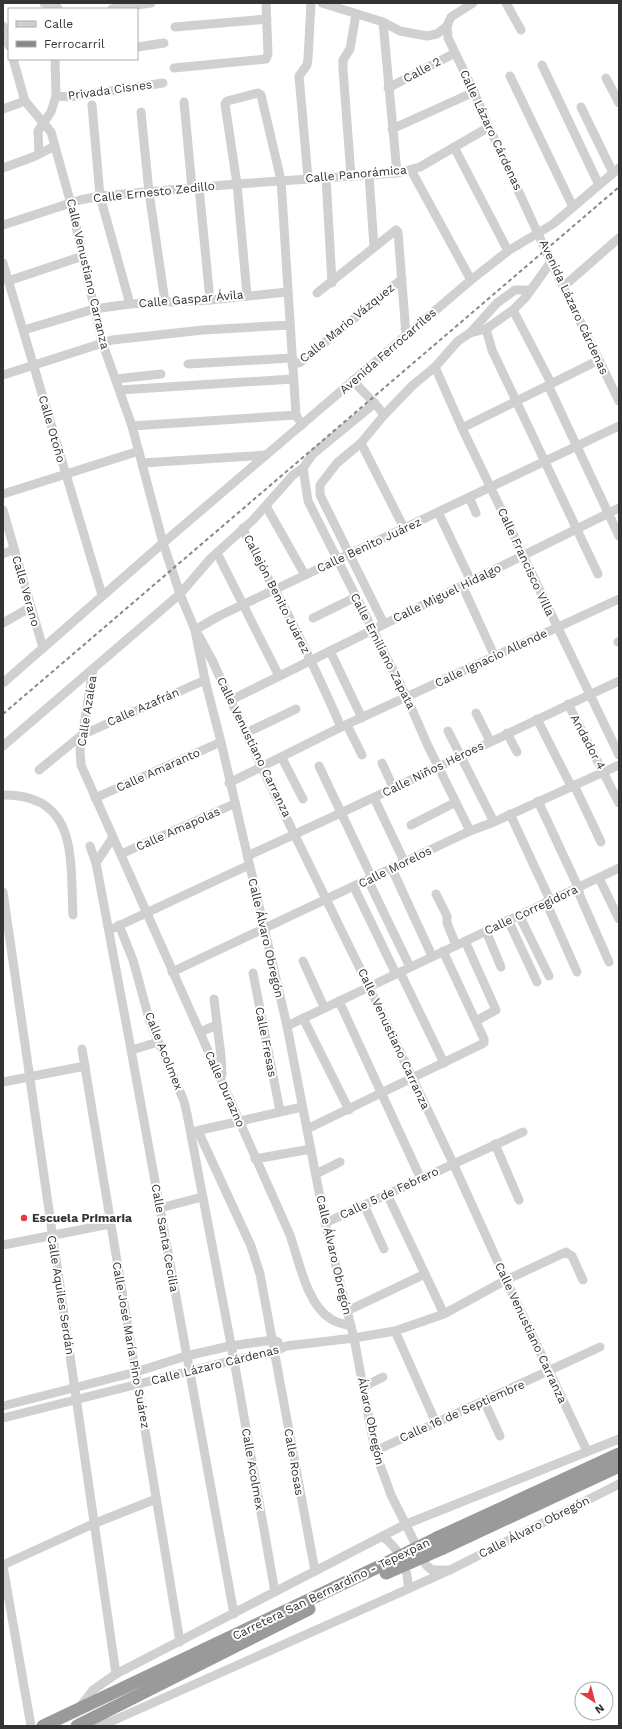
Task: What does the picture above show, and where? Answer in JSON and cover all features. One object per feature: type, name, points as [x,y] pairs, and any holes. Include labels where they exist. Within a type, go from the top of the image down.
[{"type":"highway","name":"Carretera San Bernardino - Tepexpan","points":[[43,1726],[383,1570],[619,1454]]},
{"type":"highway","name":"Carretera San Bernardino - Tepexpan","points":[[440,1543],[619,1466]]},
{"type":"highway","name":"Carretera San Bernardino - Tepexpan","points":[[82,1723],[383,1570]]},
{"type":"street","points":[[44,3],[58,7]]},
{"type":"street","points":[[118,8],[151,3]]},
{"type":"street","points":[[174,68],[266,59],[268,54],[266,3]]},
{"type":"street","points":[[308,178],[299,76],[307,65],[308,59],[311,3]]},
{"type":"street","points":[[322,3],[382,22],[400,31],[427,36],[437,34],[447,26],[451,16],[473,3]]},
{"type":"street","points":[[506,3],[521,30]]},
{"type":"street","points":[[351,176],[343,60],[350,49],[356,14]]},
{"type":"street","points":[[175,27],[267,19]]},
{"type":"street","points":[[382,22],[396,173]]},
{"type":"street","points":[[3,26],[8,43]]},
{"type":"street","name":"Calle Lázaro Cárdenas","points":[[447,26],[448,38],[539,233]]},
{"type":"street","points":[[138,47],[164,43]]},
{"type":"street","name":"Calle 2","points":[[388,88],[455,53]]},
{"type":"street","name":"Calle Venustiano Carranza","points":[[13,60],[25,101],[51,132],[71,204],[102,342],[132,426],[163,542]]},
{"type":"street","points":[[39,154],[38,131],[44,123],[56,96],[55,60]]},
{"type":"street","points":[[542,65],[599,185]]},
{"type":"street","points":[[510,76],[573,207]]},
{"type":"street","points":[[606,78],[619,104]]},
{"type":"street","name":"Privada Cisnes","points":[[56,96],[70,98],[163,83]]},
{"type":"street","points":[[392,129],[474,92]]},
{"type":"street","points":[[247,295],[237,184],[225,104],[227,101],[258,93],[261,95],[281,180],[296,415],[302,425]]},
{"type":"street","points":[[3,109],[25,101]]},
{"type":"street","points":[[184,102],[210,300]]},
{"type":"street","points":[[92,105],[100,196],[130,304]]},
{"type":"street","points":[[581,107],[616,170]]},
{"type":"street","points":[[141,112],[165,302]]},
{"type":"street","name":"Calle Panorámica","points":[[237,184],[396,173],[411,170],[489,127]]},
{"type":"street","points":[[3,168],[55,146]]},
{"type":"street","points":[[454,147],[508,251]]},
{"type":"street","points":[[411,170],[471,280]]},
{"type":"street","name":"Avenida Ferrocarriles","points":[[3,682],[163,542],[471,280],[508,251],[539,233],[573,207],[616,170]]},
{"type":"street","points":[[369,175],[374,247]]},
{"type":"street","points":[[326,177],[332,283]]},
{"type":"street","name":"Calle Ernesto Zedillo","points":[[3,225],[80,200],[100,196],[237,184]]},
{"type":"street","points":[[317,294],[393,231],[398,232],[406,335]]},
{"type":"street","name":"Avenida Lázaro Cárdenas","points":[[539,233],[551,262],[619,401]]},
{"type":"street","points":[[564,286],[619,238]]},
{"type":"street","points":[[8,280],[82,256]]},
{"type":"street","points":[[470,333],[486,329],[513,310],[551,262]]},
{"type":"street","name":"Calle Otoño","points":[[3,263],[102,595]]},
{"type":"street","name":"Calle Mario Vázquez","points":[[188,364],[301,362],[402,279]]},
{"type":"street","points":[[384,624],[320,495],[320,485],[337,463],[361,443],[384,415],[413,385],[435,367],[458,341],[470,333],[503,299],[515,290],[530,290]]},
{"type":"street","name":"Calle Gaspar Ávila","points":[[24,330],[94,309],[130,304],[210,300],[287,292]]},
{"type":"street","points":[[513,310],[550,384],[619,536]]},
{"type":"street","points":[[3,374],[102,342],[203,330],[290,325]]},
{"type":"street","points":[[486,329],[492,350],[517,400],[598,574]]},
{"type":"street","points":[[462,428],[598,360]]},
{"type":"street","name":"Calle Francisco Villa","points":[[435,367],[522,555],[619,756]]},
{"type":"street","points":[[116,379],[161,374]]},
{"type":"street","points":[[120,390],[293,379]]},
{"type":"street","points":[[353,380],[366,396],[375,403],[384,415]]},
{"type":"street","name":"Calle Azalea","points":[[113,837],[81,765],[80,750],[93,670],[180,594],[217,553],[266,506],[293,475],[303,468],[313,454],[375,403]]},
{"type":"street","points":[[132,426],[296,415]]},
{"type":"street","name":"Calle Benito Juárez","points":[[195,630],[242,605],[350,553],[619,426]]},
{"type":"street","points":[[361,443],[404,528]]},
{"type":"street","points":[[3,494],[139,451]]},
{"type":"street","points":[[142,463],[266,455]]},
{"type":"street","name":"Calle Emiliano Zapata","points":[[303,468],[308,501],[408,698],[470,831]]},
{"type":"street","points":[[469,497],[476,513]]},
{"type":"street","points":[[266,506],[305,575]]},
{"type":"street","name":"Calle Miguel Hidalgo","points":[[231,700],[619,508]]},
{"type":"street","name":"Calle Verano","points":[[3,510],[43,648]]},
{"type":"street","points":[[438,512],[495,657]]},
{"type":"street","name":"Callejón Benito Juárez","points":[[243,528],[252,550],[275,590],[344,726],[362,755]]},
{"type":"street","name":"Calle Álvaro Obregón","points":[[163,542],[180,594],[195,630],[205,680],[221,742],[229,783],[287,1026],[325,1223],[354,1338]]},
{"type":"street","points":[[3,554],[14,549]]},
{"type":"street","points":[[217,553],[279,676]]},
{"type":"street","points":[[313,618],[356,597]]},
{"type":"street","name":"Calle Ignacio Allende","points":[[229,783],[262,768],[344,726],[408,698],[619,599]]},
{"type":"street","points":[[3,622],[31,607]]},
{"type":"street","name":"Calle Venustiano Carranza","points":[[195,630],[231,700],[262,768],[296,834],[326,900],[453,1163],[506,1280],[587,1451]]},
{"type":"street","points":[[330,651],[362,718]]},
{"type":"street","points":[[3,746],[93,670]]},
{"type":"street","name":"Calle Azafrán","points":[[40,770],[82,735],[205,680]]},
{"type":"street","name":"Calle Niños Héroes","points":[[109,930],[248,861],[296,834],[374,798],[393,787],[439,767],[537,718],[619,681]]},
{"type":"street","name":"Andador 4","points":[[568,704],[619,802]]},
{"type":"street","points":[[246,733],[296,709]]},
{"type":"street","points":[[476,713],[490,742]]},
{"type":"street","points":[[537,718],[573,785],[601,842]]},
{"type":"street","points":[[448,731],[494,822]]},
{"type":"street","points":[[507,733],[517,752]]},
{"type":"street","name":"Calle Amaranto","points":[[95,798],[221,742]]},
{"type":"street","points":[[282,758],[303,800]]},
{"type":"street","points":[[382,763],[393,787]]},
{"type":"street","name":"Calle Morelos","points":[[172,972],[470,831],[494,822],[619,765]]},
{"type":"street","points":[[319,766],[342,813],[410,967]]},
{"type":"street","points":[[3,795],[17,795],[37,800],[50,809],[61,820],[66,834],[73,915]]},
{"type":"street","points":[[374,798],[405,862]]},
{"type":"street","points":[[538,801],[578,887],[580,896],[609,962]]},
{"type":"street","points":[[411,825],[456,802]]},
{"type":"street","name":"Calle Amapolas","points":[[121,854],[234,804]]},
{"type":"street","points":[[510,814],[577,972]]},
{"type":"street","points":[[96,863],[113,837]]},
{"type":"street","name":"Calle Durazno","points":[[113,837],[290,1235],[310,1294],[317,1308],[331,1320],[351,1326]]},
{"type":"street","name":"Calle Santa Cecilia","points":[[90,846],[96,863],[132,1050],[186,1356],[234,1614]]},
{"type":"street","name":"Calle Corregidora","points":[[287,1026],[619,868]]},
{"type":"street","points":[[392,869],[432,956]]},
{"type":"street","points":[[599,878],[619,919]]},
{"type":"street","points":[[354,887],[444,1063]]},
{"type":"street","name":"Calle Aquiles Serdán","points":[[3,892],[5,920],[76,1387],[93,1524],[116,1674]]},
{"type":"street","points":[[436,894],[447,916],[447,923],[456,946]]},
{"type":"street","points":[[519,915],[549,976]]},
{"type":"street","points":[[508,920],[537,982]]},
{"type":"street","name":"Calle Acolmex","points":[[119,926],[133,960],[150,1022],[184,1101],[194,1131]]},
{"type":"street","points":[[486,931],[502,967]]},
{"type":"street","points":[[465,941],[496,1010],[476,1021]]},
{"type":"street","points":[[307,1128],[349,1110],[484,1043],[484,1039],[476,1021],[443,951]]},
{"type":"street","points":[[302,961],[324,1008]]},
{"type":"street","name":"Calle Fresas","points":[[253,973],[280,1111]]},
{"type":"street","points":[[214,999],[221,1056],[222,1080]]},
{"type":"street","points":[[339,1001],[421,1178]]},
{"type":"street","points":[[303,1018],[349,1110]]},
{"type":"street","points":[[200,1032],[217,1025]]},
{"type":"street","points":[[132,1050],[158,1042]]},
{"type":"street","name":"Calle José María Pino Suárez","points":[[82,1049],[180,1642]]},
{"type":"street","points":[[3,1082],[85,1066]]},
{"type":"street","points":[[230,1346],[202,1197],[194,1131],[302,1107]]},
{"type":"street","name":"Calle Rosas","points":[[194,1131],[251,1246],[260,1274],[315,1571]]},
{"type":"street","name":"Calle 5 de Febrero","points":[[325,1223],[523,1132]]},
{"type":"street","points":[[495,1144],[520,1200]]},
{"type":"street","points":[[255,1159],[311,1149]]},
{"type":"street","points":[[316,1174],[340,1162]]},
{"type":"street","points":[[387,1194],[444,1314]]},
{"type":"street","points":[[160,1208],[202,1197]]},
{"type":"street","points":[[364,1205],[384,1249]]},
{"type":"street","points":[[3,1245],[110,1224]]},
{"type":"street","name":"Calle Lázaro Cárdenas","points":[[3,1418],[234,1360],[274,1352],[286,1346],[354,1338],[395,1331],[444,1314],[506,1280],[566,1252],[569,1253],[583,1280]]},
{"type":"street","points":[[347,1311],[425,1274]]},
{"type":"street","points":[[395,1331],[436,1423]]},
{"type":"street","name":"Álvaro Obregón","points":[[354,1338],[375,1451],[391,1495],[404,1524],[426,1565],[432,1570],[450,1570]]},
{"type":"street","name":"Calle Lázaro Cárdenas","points":[[3,1406],[136,1372],[186,1356],[230,1346],[273,1340],[286,1346]]},
{"type":"street","name":"Calle Acolmex","points":[[230,1346],[234,1360],[275,1592]]},
{"type":"street","name":"Calle 16 de Septiembre","points":[[375,1451],[549,1372],[600,1347]]},
{"type":"street","points":[[363,1387],[384,1377]]},
{"type":"street","points":[[484,1401],[500,1436]]},
{"type":"street","points":[[79,1709],[93,1690],[116,1674],[382,1537],[404,1524],[619,1439]]},
{"type":"street","name":"Calle Álvaro Obregón","points":[[82,1723],[110,1722],[450,1570],[619,1484]]},
{"type":"street","points":[[31,1726],[3,1565],[93,1524],[156,1499]]},
{"type":"street","points":[[382,1537],[396,1549],[407,1572],[408,1589]]},
{"type":"railway","points":[[3,714],[619,187]]},
{"type":"place","name":"Escuela Primaria","points":[[24,1218]]}]
